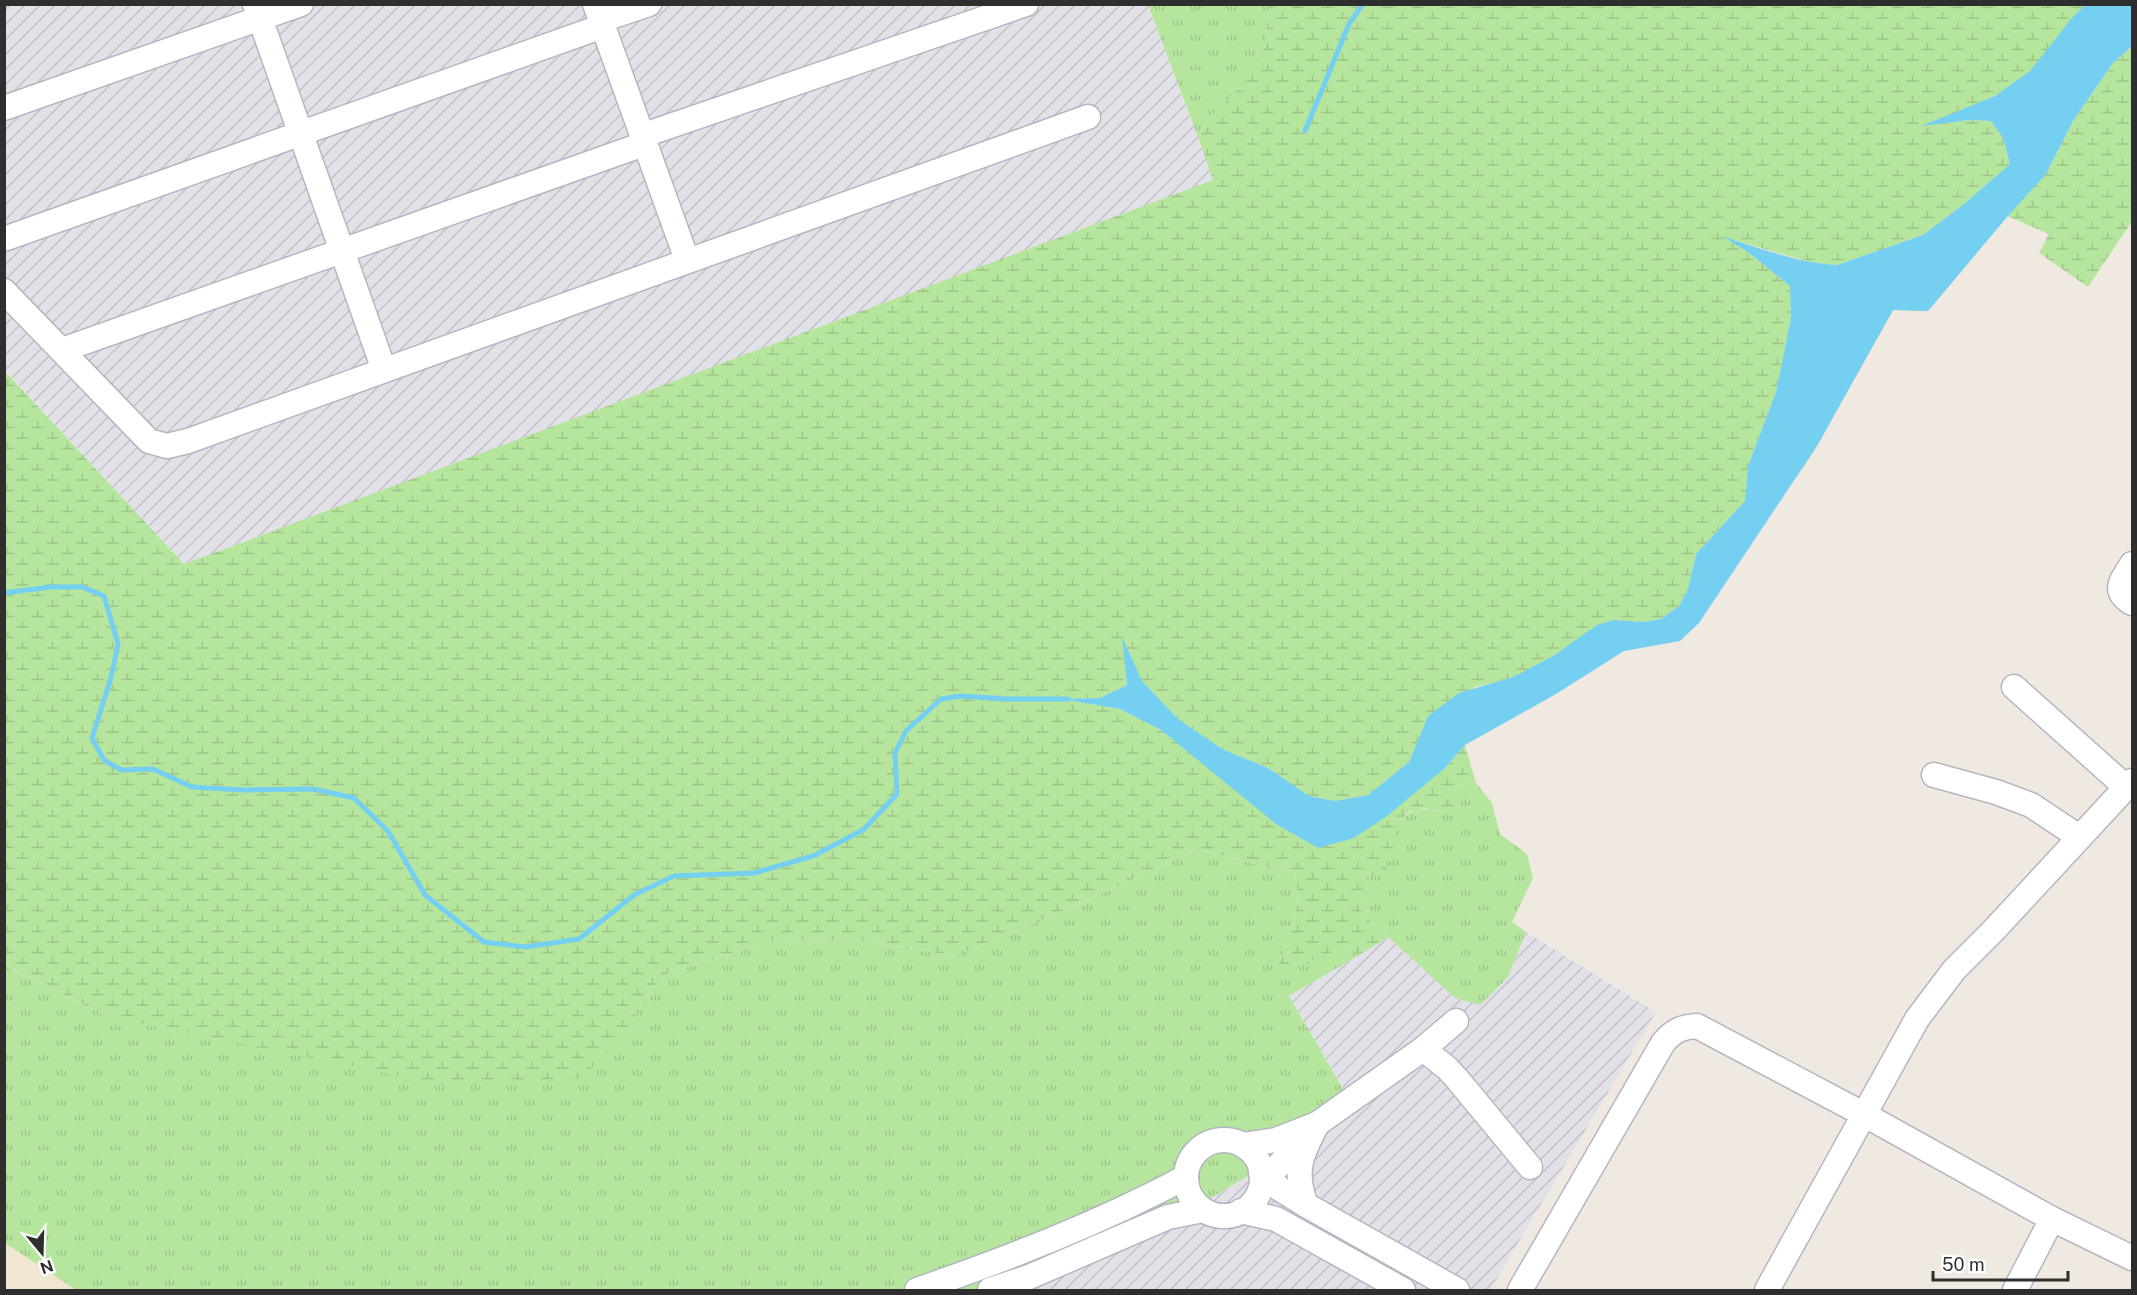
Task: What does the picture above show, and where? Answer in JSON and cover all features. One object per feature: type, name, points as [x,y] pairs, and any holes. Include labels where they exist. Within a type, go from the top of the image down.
[{"type":"street","points":[[4,108],[258,12],[301,4]]},
{"type":"street","points":[[4,239],[300,132],[599,17],[649,4]]},
{"type":"street","points":[[62,350],[342,252],[642,140],[1026,4]]},
{"type":"street","points":[[258,12],[384,370]]},
{"type":"street","points":[[599,17],[687,261]]},
{"type":"street","points":[[4,291],[149,441],[166,446],[188,441],[1088,117]]},
{"type":"street","points":[[2133,564],[2119,591],[2123,598],[2133,603]]},
{"type":"street","points":[[1767,1290],[1917,1019],[1954,970],[2130,785],[2014,687]]},
{"type":"street","points":[[1934,775],[1996,792],[2031,805],[2079,837]]},
{"type":"street","points":[[1241,1211],[1257,1196],[1264,1176],[1317,1124],[1423,1049],[1456,1021]]},
{"type":"street","points":[[1520,1290],[1663,1043],[1672,1032],[1683,1027],[1697,1026],[1865,1115],[2052,1219],[2133,1258]]},
{"type":"street","points":[[1423,1049],[1452,1074],[1530,1167]]},
{"type":"street","points":[[1243,1145],[1276,1140],[1317,1124]]},
{"type":"street","points":[[1306,1205],[1300,1188],[1298,1171],[1317,1124]]},
{"type":"street","points":[[1403,1290],[1276,1219],[1241,1211],[1218,1215],[1203,1210],[1188,1192],[1186,1177],[1193,1155],[1205,1145],[1220,1140],[1243,1145],[1254,1155],[1264,1176],[1280,1189],[1457,1290]]},
{"type":"street","points":[[917,1290],[1019,1254],[1156,1193],[1186,1177]]},
{"type":"street","points":[[990,1290],[1029,1284],[1168,1217],[1203,1210]]},
{"type":"street","points":[[2015,1290],[2052,1219]]},
{"type":"shaded area","points":[[5,5],[1148,5],[1214,180],[184,564],[5,370]]},
{"type":"shaded area","points":[[1526,932],[1656,1012],[1490,1290],[991,1290],[1346,1093],[1289,996],[1388,937],[1455,997],[1508,977]]},
{"type":"shaded area","points":[[5,1243],[76,1290],[5,1290]]},
{"type":"green space","points":[[1148,5],[1269,5],[1265,46],[1245,84],[1211,116],[1198,137]]},
{"type":"green space","points":[[1269,5],[2085,5],[2021,80],[1995,96],[1924,125],[1970,120],[1991,121],[2003,138],[2010,164],[1964,204],[1923,235],[1837,265],[1795,258],[1725,238],[1749,253],[1790,286],[1791,318],[1776,392],[1748,466],[1745,501],[1696,554],[1688,589],[1679,606],[1661,619],[1644,622],[1613,620],[1513,678],[1475,687],[1428,716],[1409,762],[1368,795],[1335,801],[1309,796],[1268,768],[1222,749],[1178,719],[1142,681],[1123,640],[1127,685],[1100,698],[1066,699],[1120,709],[1161,730],[1212,771],[1318,848],[1445,768],[1465,745],[1476,783],[1454,788],[1455,808],[1443,813],[1425,808],[1410,811],[1396,824],[1396,839],[1386,871],[1369,879],[1360,898],[1362,913],[1388,937],[1361,954],[1339,949],[1288,972],[1278,965],[1287,943],[1299,898],[1294,871],[1271,868],[1197,849],[1079,904],[956,956],[857,940],[770,941],[668,973],[643,997],[629,1033],[580,1078],[444,1085],[108,1017],[5,965],[4,370],[184,564],[1213,180],[1198,137],[1211,116],[1245,83],[1265,46]]},
{"type":"green space","points":[[2132,46],[2132,221],[2088,287],[2039,253],[2049,234],[2007,216],[1928,311],[1893,310],[1803,468],[1813,361],[2046,174],[2073,121],[2113,63]]},
{"type":"green space","points":[[1476,783],[1492,803],[1500,834],[1527,854],[1533,878],[1512,922],[1526,932],[1508,977],[1480,1005],[1455,998],[1362,913],[1360,898],[1369,879],[1396,839],[1396,824],[1412,811],[1428,809],[1443,813],[1454,788]]},
{"type":"green space","points":[[1197,849],[1271,868],[1294,871],[1299,898],[1287,943],[1278,965],[1288,971],[1339,949],[1361,954],[1289,996],[1346,1094],[1245,1178],[1186,1212],[991,1290],[76,1290],[5,1243],[4,965],[108,1017],[629,1033],[643,997],[668,973],[770,941],[857,940],[956,956],[1079,904]]},
{"type":"water","points":[[2085,5],[2132,5],[2132,46],[2113,63],[2073,121],[2046,174],[1928,311],[1893,310],[1817,446],[1699,623],[1680,641],[1624,651],[1556,694],[1465,745],[1445,768],[1387,816],[1354,838],[1318,848],[1276,824],[1161,730],[1120,709],[1062,699],[1100,698],[1127,685],[1122,637],[1142,681],[1178,719],[1222,749],[1268,768],[1309,796],[1335,801],[1368,795],[1409,762],[1428,716],[1459,693],[1513,677],[1553,656],[1597,625],[1613,620],[1644,622],[1661,619],[1679,606],[1688,589],[1696,554],[1745,501],[1748,466],[1776,392],[1791,318],[1790,286],[1749,253],[1722,236],[1793,258],[1837,265],[1923,235],[1964,204],[2010,164],[2003,138],[1991,121],[1970,120],[1921,126],[1995,96],[2030,71]]},
{"type":"waterway","points":[[1305,131],[1349,24],[1363,4]]},
{"type":"waterway","points":[[4,593],[50,587],[82,587],[104,596],[118,644],[111,678],[92,738],[104,760],[121,770],[153,769],[192,787],[242,790],[313,789],[354,798],[388,831],[425,895],[484,942],[525,947],[579,939],[634,895],[674,876],[754,873],[813,856],[863,830],[897,794],[895,753],[906,731],[941,699],[960,696],[1068,699]]}]
